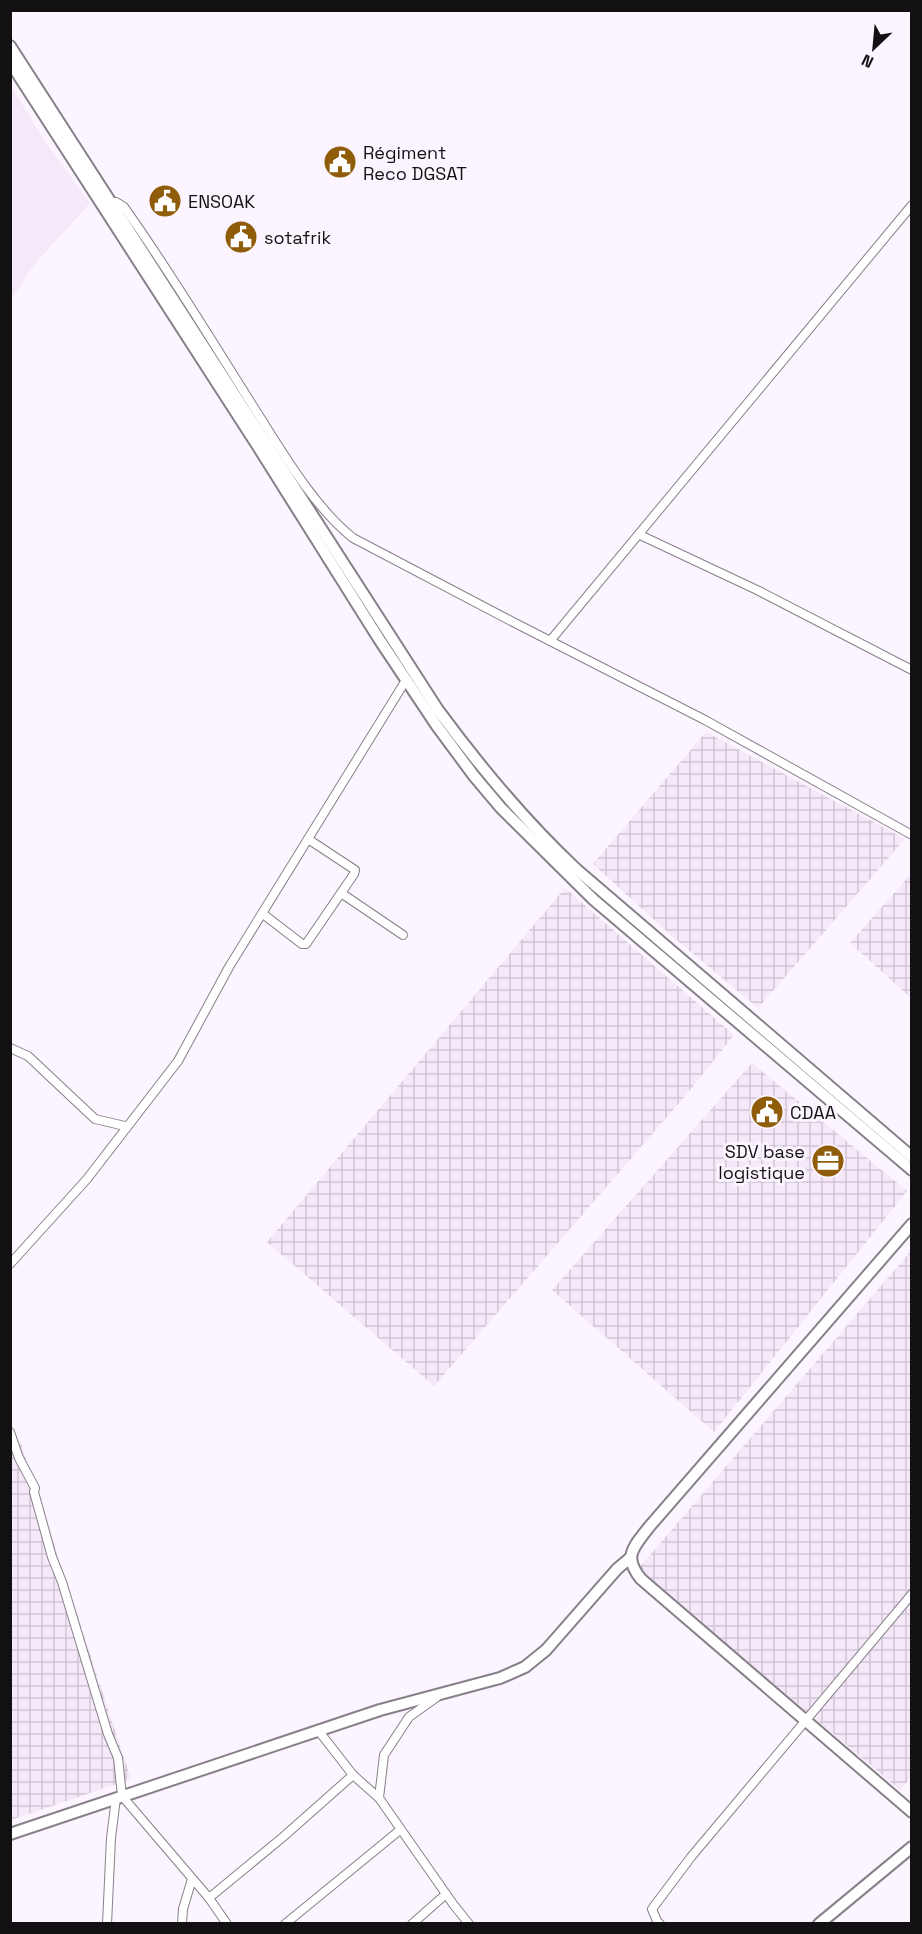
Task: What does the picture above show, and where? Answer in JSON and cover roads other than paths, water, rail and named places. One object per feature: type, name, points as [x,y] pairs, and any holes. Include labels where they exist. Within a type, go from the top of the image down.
[{"type":"street","points":[[10,46],[406,680],[455,751],[494,800],[569,878],[912,1170]]},
{"type":"street","points":[[10,62],[108,204],[438,710],[477,763],[525,819],[576,869],[912,1156]]},
{"type":"street","points":[[108,204],[121,204],[129,214],[272,435],[324,511],[338,526],[367,547],[705,720],[912,836]]},
{"type":"street","points":[[550,641],[912,205]]},
{"type":"street","points":[[640,535],[757,590],[912,670]]},
{"type":"street","points":[[10,1263],[87,1179],[125,1126],[177,1061],[229,967],[406,680]]},
{"type":"street","points":[[263,914],[302,944],[306,944],[355,870],[308,839]]},
{"type":"street","points":[[341,893],[403,935]]},
{"type":"street","points":[[10,1048],[28,1056],[95,1119],[125,1126]]},
{"type":"street","points":[[10,1834],[318,1730],[380,1710],[500,1678],[525,1667],[546,1650],[617,1569],[630,1558],[634,1547],[650,1527],[912,1224]]},
{"type":"street","points":[[10,1432],[19,1458],[35,1488],[52,1557],[63,1582],[108,1734],[118,1758],[119,1797],[111,1838],[107,1923]]},
{"type":"street","points":[[630,1558],[633,1570],[641,1579],[912,1812]]},
{"type":"street","points":[[660,1923],[652,1909],[691,1857],[912,1594]]},
{"type":"street","points":[[379,1798],[384,1755],[410,1717],[438,1696]]},
{"type":"street","points":[[318,1730],[353,1775],[379,1798],[469,1923]]},
{"type":"street","points":[[208,1898],[283,1838],[353,1775]]},
{"type":"street","points":[[119,1797],[192,1879],[227,1923]]},
{"type":"street","points":[[285,1923],[400,1830]]},
{"type":"street","points":[[819,1923],[912,1846]]},
{"type":"street","points":[[182,1923],[183,1909],[192,1879]]},
{"type":"street","points":[[412,1923],[446,1894]]},
{"type":"place","name":"Régiment Reco DGSAT","points":[[340,162]]},
{"type":"place","name":"ENSOAK","points":[[165,201]]},
{"type":"place","name":"sotafrik","points":[[241,237]]},
{"type":"place","name":"CDAA","points":[[767,1112]]},
{"type":"place","name":"SDV base logistique","points":[[828,1161]]}]
